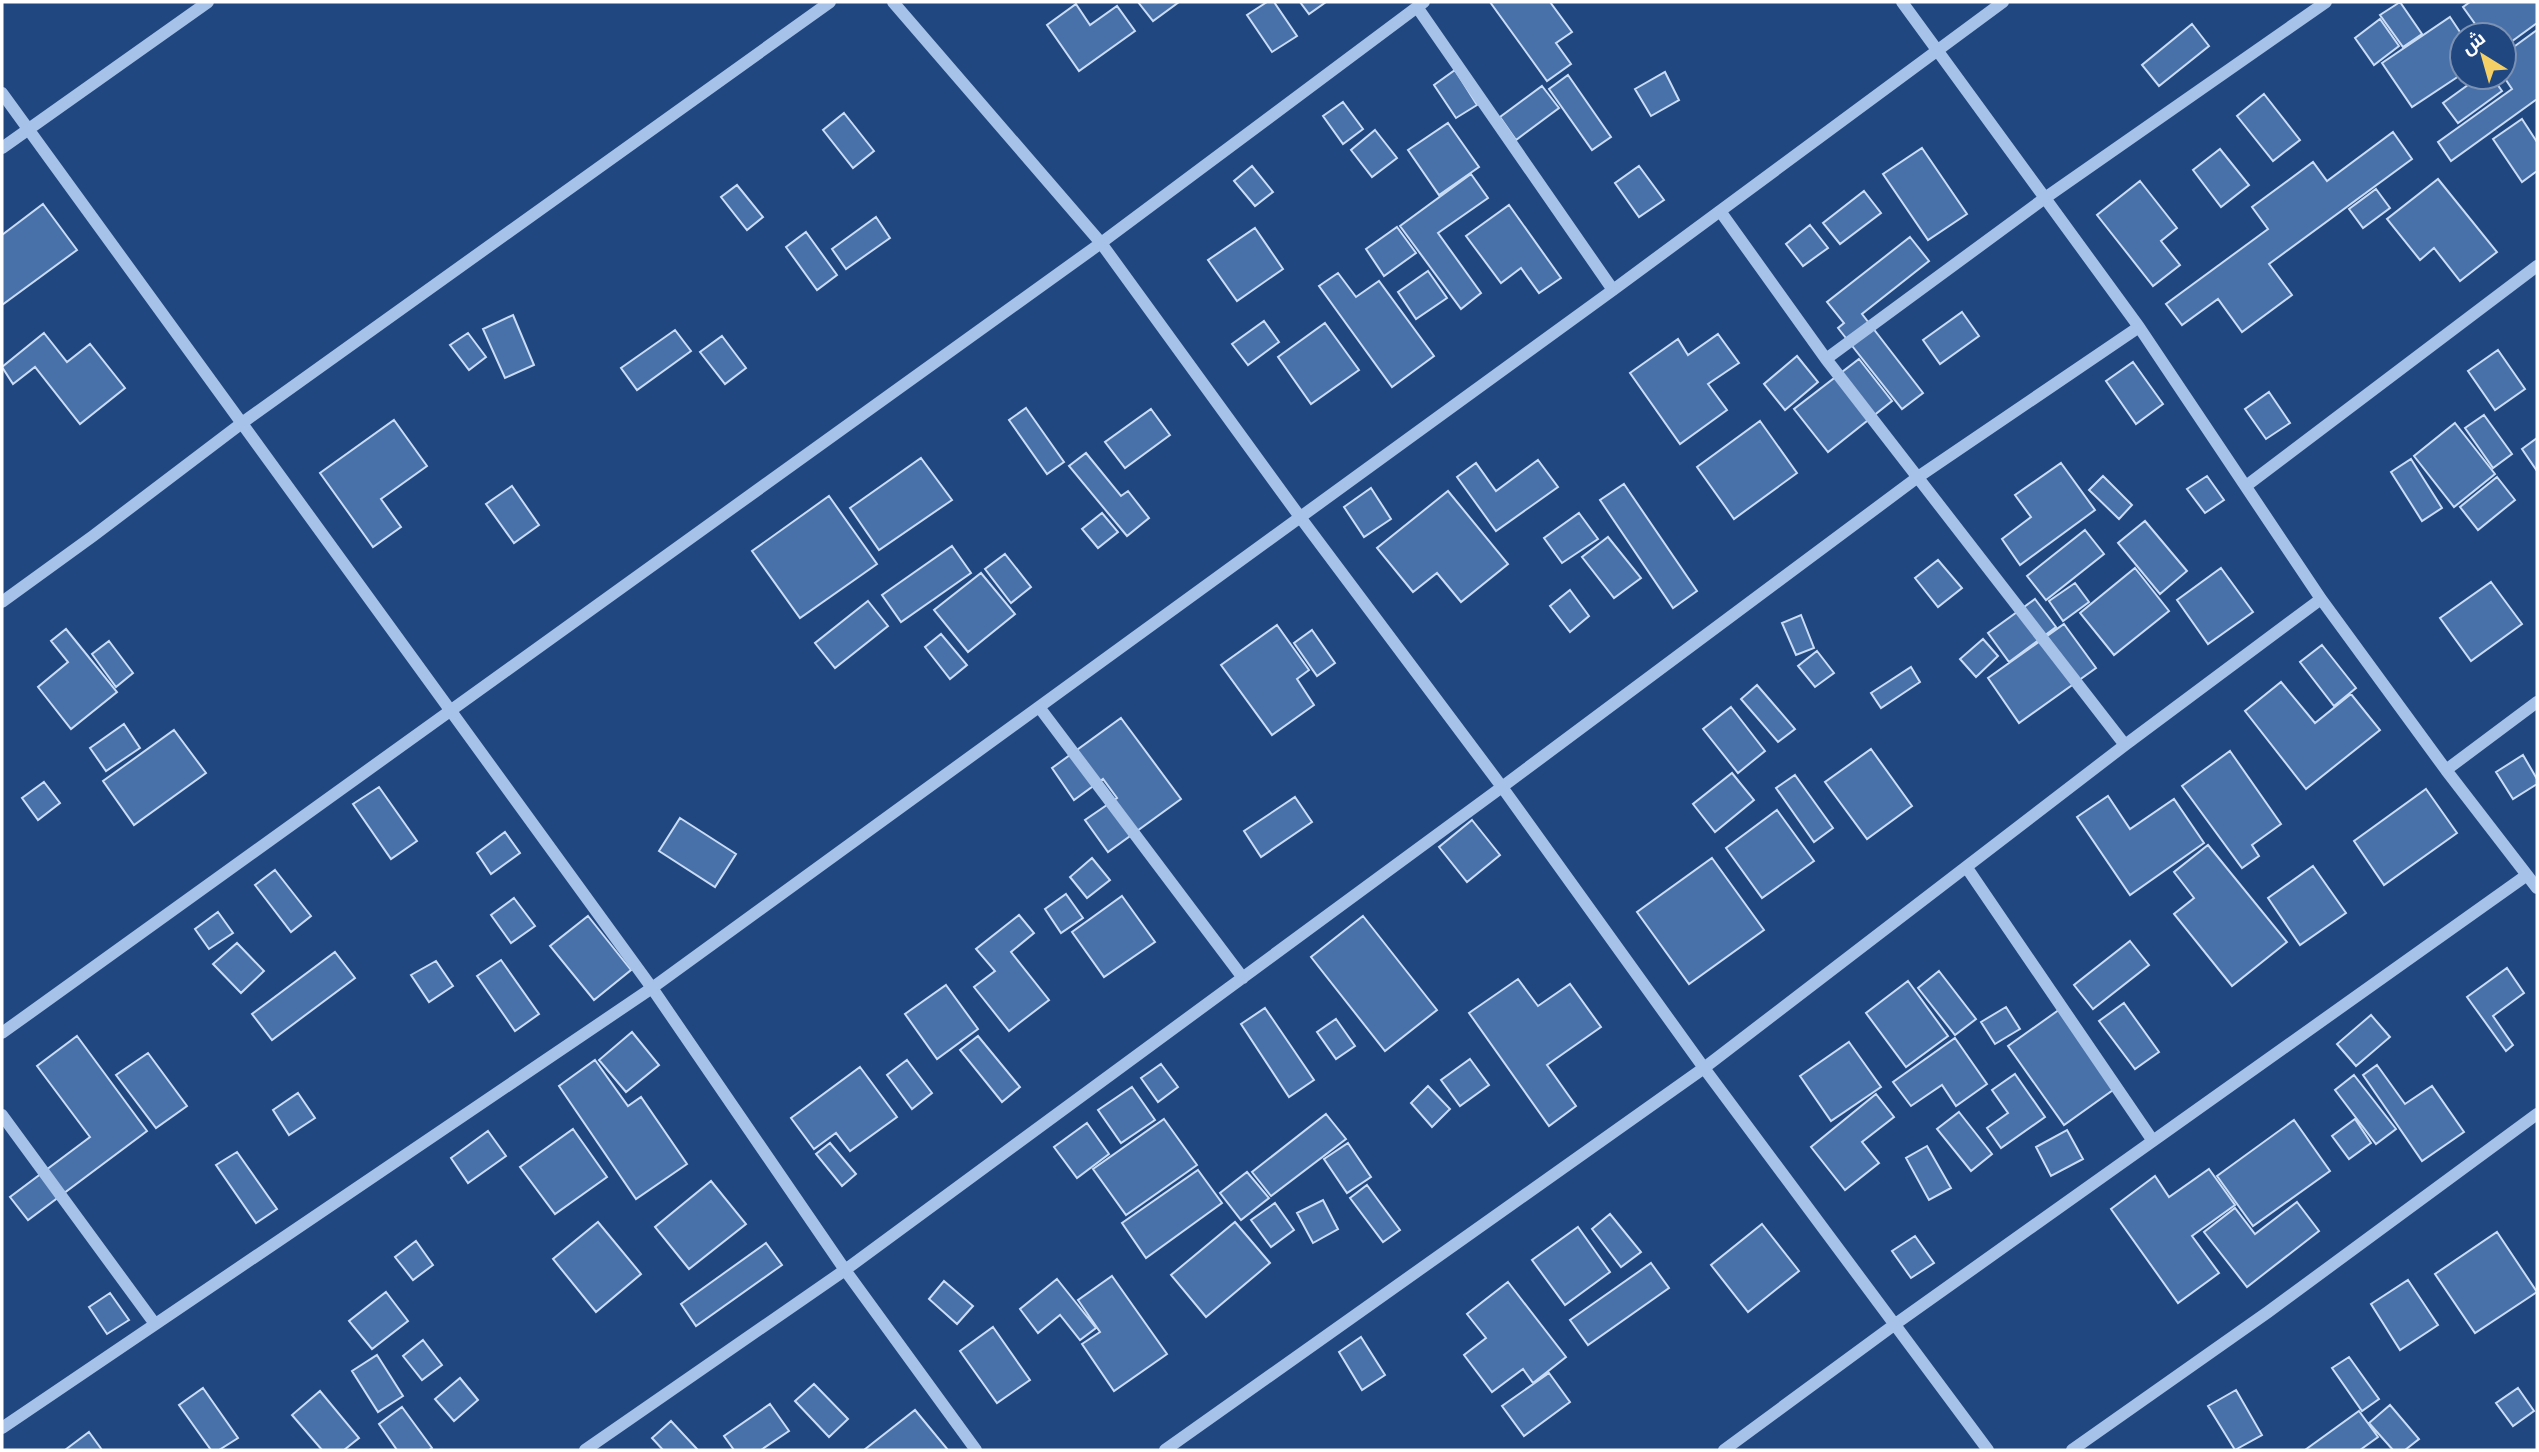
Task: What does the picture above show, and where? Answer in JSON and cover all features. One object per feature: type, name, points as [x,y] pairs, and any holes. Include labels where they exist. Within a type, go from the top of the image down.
[{"type":"street","points":[[2,148],[208,2]]},
{"type":"street","points":[[2,602],[242,423],[830,2]]},
{"type":"street","points":[[893,2],[1101,243],[1300,517],[1502,787],[1704,1068],[1988,1450]]},
{"type":"street","points":[[1902,2],[2139,327],[2321,598],[2446,770],[2537,888]]},
{"type":"street","points":[[2,1428],[652,988],[1613,290],[2003,2]]},
{"type":"street","points":[[1826,359],[2045,198],[2326,2]]},
{"type":"street","points":[[2,1033],[1101,243],[1420,5],[1613,290]]},
{"type":"street","points":[[2,93],[652,988],[845,1270],[976,1450]]},
{"type":"street","points":[[1720,211],[1826,359],[2124,745]]},
{"type":"street","points":[[2246,485],[2537,266]]},
{"type":"street","points":[[585,1450],[845,1270],[1918,477],[2139,327]]},
{"type":"street","points":[[1165,1450],[1704,1068],[2124,745],[2321,598]]},
{"type":"street","points":[[2446,770],[2537,702]]},
{"type":"street","points":[[1038,707],[1243,978]]},
{"type":"street","points":[[1967,868],[2153,1141]]},
{"type":"street","points":[[1724,1450],[1894,1325],[2526,875]]},
{"type":"street","points":[[2072,1450],[2268,1312],[2537,1114]]},
{"type":"street","points":[[2,1115],[155,1324]]},
{"type":"building","points":[[1138,2],[1179,2],[1153,21]]},
{"type":"building","points":[[1267,2],[1274,2],[1297,36],[1272,52],[1247,15]]},
{"type":"building","points":[[1300,2],[1326,2],[1309,14]]},
{"type":"building","points":[[1490,2],[1550,2],[1572,32],[1556,43],[1571,64],[1547,81]]},
{"type":"building","points":[[2400,2],[2422,34],[2403,47],[2380,15]]},
{"type":"building","points":[[2470,2],[2537,2],[2537,23],[2518,37],[2518,21],[2473,21],[2463,7]]},
{"type":"building","points":[[1076,4],[1090,25],[1117,6],[1135,31],[1079,71],[1047,25]]},
{"type":"building","points":[[2450,17],[2453,21],[2448,21],[2448,83],[2412,107],[2382,63]]},
{"type":"building","points":[[2380,19],[2399,46],[2374,65],[2355,38]]},
{"type":"building","points":[[2192,24],[2209,46],[2159,86],[2142,65]]},
{"type":"building","points":[[2537,30],[2537,99],[2451,161],[2438,142],[2509,91],[2518,91],[2518,44]]},
{"type":"building","points":[[1455,70],[1477,105],[1456,118],[1434,85]]},
{"type":"building","points":[[1665,72],[1679,100],[1651,116],[1635,89]]},
{"type":"building","points":[[1568,75],[1611,137],[1592,150],[1549,89]]},
{"type":"building","points":[[1542,86],[1559,108],[1516,140],[1500,117]]},
{"type":"building","points":[[2460,91],[2502,91],[2458,123],[2443,103]]},
{"type":"building","points":[[2264,94],[2300,140],[2273,161],[2237,116]]},
{"type":"building","points":[[1343,102],[1363,129],[1343,144],[1323,116]]},
{"type":"building","points":[[844,113],[874,151],[853,168],[823,130]]},
{"type":"building","points":[[2522,119],[2537,142],[2537,171],[2522,182],[2493,139]]},
{"type":"building","points":[[1448,123],[1479,167],[1439,195],[1408,150]]},
{"type":"building","points":[[1375,130],[1397,158],[1372,177],[1351,150]]},
{"type":"building","points":[[2393,132],[2412,159],[2269,264],[2292,295],[2242,332],[2218,299],[2182,325],[2166,304],[2268,229],[2252,207],[2313,162],[2327,181]]},
{"type":"building","points":[[1922,148],[1967,214],[1928,240],[1883,174]]},
{"type":"building","points":[[2220,149],[2249,185],[2221,207],[2193,170]]},
{"type":"building","points":[[1252,166],[1273,192],[1255,206],[1234,181]]},
{"type":"building","points":[[1639,166],[1664,200],[1639,217],[1615,183]]},
{"type":"building","points":[[1471,174],[1488,198],[1438,233],[1481,293],[1461,309],[1400,226]]},
{"type":"building","points":[[2438,179],[2497,252],[2460,281],[2434,248],[2420,260],[2387,219]]},
{"type":"building","points":[[2140,181],[2177,228],[2161,241],[2180,265],[2153,286],[2097,215]]},
{"type":"building","points":[[737,185],[763,217],[747,230],[721,197]]},
{"type":"building","points":[[2376,189],[2390,208],[2363,228],[2349,209]]},
{"type":"building","points":[[1864,191],[1881,213],[1840,244],[1823,223]]},
{"type":"building","points":[[43,204],[77,250],[2,305],[2,235]]},
{"type":"building","points":[[1509,205],[1561,278],[1539,293],[1521,268],[1501,283],[1466,236]]},
{"type":"building","points":[[876,217],[890,238],[846,269],[832,249]]},
{"type":"building","points":[[1810,225],[1828,248],[1803,266],[1786,244]]},
{"type":"building","points":[[1397,227],[1416,253],[1384,276],[1366,249]]},
{"type":"building","points":[[1255,228],[1283,269],[1237,301],[1208,260]]},
{"type":"building","points":[[806,232],[837,275],[817,290],[786,247]]},
{"type":"building","points":[[1910,237],[1929,261],[1862,314],[1923,393],[1902,409],[1838,328],[1844,323],[1827,302]]},
{"type":"building","points":[[1428,271],[1447,298],[1416,319],[1398,292]]},
{"type":"building","points":[[1338,273],[1356,297],[1379,281],[1434,356],[1392,387],[1319,286]]},
{"type":"building","points":[[1962,312],[1979,336],[1940,364],[1923,340]]},
{"type":"building","points":[[513,315],[534,365],[505,378],[483,329]]},
{"type":"building","points":[[1264,321],[1279,342],[1248,365],[1232,344]]},
{"type":"building","points":[[1325,323],[1359,370],[1311,404],[1278,357]]},
{"type":"building","points":[[675,330],[691,351],[637,390],[621,368]]},
{"type":"building","points":[[44,333],[67,362],[90,344],[125,388],[80,424],[35,367],[13,384],[2,367]]},
{"type":"building","points":[[468,333],[486,357],[469,370],[450,345]]},
{"type":"building","points":[[1718,334],[1739,363],[1708,384],[1727,410],[1680,444],[1630,373],[1678,339],[1688,355]]},
{"type":"building","points":[[722,336],[746,368],[725,384],[700,352]]},
{"type":"building","points":[[2498,350],[2525,389],[2495,410],[2468,371]]},
{"type":"building","points":[[1797,356],[1818,382],[1785,410],[1764,384]]},
{"type":"building","points":[[1859,359],[1892,401],[1828,452],[1794,409]]},
{"type":"building","points":[[2133,362],[2163,404],[2136,424],[2106,381]]},
{"type":"building","points":[[2269,392],[2290,423],[2266,439],[2245,409]]},
{"type":"building","points":[[1026,408],[1064,462],[1047,474],[1009,420]]},
{"type":"building","points":[[1151,409],[1170,435],[1125,468],[1105,442]]},
{"type":"building","points":[[2484,415],[2512,454],[2493,468],[2465,428]]},
{"type":"building","points":[[394,420],[427,466],[381,499],[401,527],[373,547],[320,473]]},
{"type":"building","points":[[1760,421],[1797,473],[1734,519],[1697,467]]},
{"type":"building","points":[[2455,423],[2495,474],[2454,507],[2414,456]]},
{"type":"building","points":[[2537,438],[2537,471],[2522,449]]},
{"type":"building","points":[[1086,453],[1121,496],[1128,491],[1149,518],[1127,536],[1069,466]]},
{"type":"building","points":[[921,458],[952,500],[879,550],[850,508]]},
{"type":"building","points":[[2411,459],[2442,508],[2422,521],[2391,472]]},
{"type":"building","points":[[1538,460],[1558,487],[1496,531],[1457,477],[1476,463],[1496,491]]},
{"type":"building","points":[[2061,463],[2095,510],[2020,565],[2002,539],[2031,517],[2015,495]]},
{"type":"building","points":[[2103,476],[2132,505],[2119,519],[2089,490]]},
{"type":"building","points":[[2207,476],[2224,500],[2205,513],[2187,489]]},
{"type":"building","points":[[2497,477],[2515,500],[2478,530],[2460,507]]},
{"type":"building","points":[[1624,484],[1697,591],[1673,608],[1600,500]]},
{"type":"building","points":[[512,486],[539,525],[514,543],[486,504]]},
{"type":"building","points":[[1371,488],[1391,519],[1364,537],[1344,507]]},
{"type":"building","points":[[1448,491],[1508,564],[1461,602],[1437,573],[1413,592],[1377,548]]},
{"type":"building","points":[[829,496],[877,564],[800,618],[752,551]]},
{"type":"building","points":[[1102,513],[1118,532],[1098,548],[1082,529]]},
{"type":"building","points":[[1579,513],[1598,539],[1562,563],[1544,538]]},
{"type":"building","points":[[2145,521],[2187,571],[2160,594],[2118,543]]},
{"type":"building","points":[[2085,530],[2104,554],[2046,600],[2027,576]]},
{"type":"building","points":[[1608,537],[1641,578],[1614,598],[1582,557]]},
{"type":"building","points":[[952,546],[971,573],[901,622],[882,595]]},
{"type":"building","points":[[1005,554],[1031,587],[1011,603],[985,569]]},
{"type":"building","points":[[1938,560],[1962,588],[1938,607],[1915,578]]},
{"type":"building","points":[[2135,568],[2169,611],[2114,655],[2080,613]]},
{"type":"building","points":[[2221,568],[2253,612],[2208,644],[2177,600]]},
{"type":"building","points":[[981,573],[1015,614],[968,652],[934,610]]},
{"type":"building","points":[[2491,582],[2522,624],[2471,661],[2440,618]]},
{"type":"building","points":[[2075,583],[2089,602],[2063,621],[2049,601]]},
{"type":"building","points":[[1570,590],[1589,616],[1570,632],[1550,606]]},
{"type":"building","points":[[2035,599],[2056,627],[2009,662],[1988,633]]},
{"type":"building","points":[[868,601],[888,626],[835,668],[815,643]]},
{"type":"building","points":[[1801,615],[1814,648],[1796,655],[1782,623]]},
{"type":"building","points":[[2064,624],[2096,668],[2019,723],[1988,678]]},
{"type":"building","points":[[1277,625],[1309,670],[1297,679],[1314,705],[1272,735],[1221,665]]},
{"type":"building","points":[[66,629],[117,692],[71,729],[38,687],[68,662],[51,641]]},
{"type":"building","points":[[1312,630],[1335,663],[1317,676],[1294,643]]},
{"type":"building","points":[[941,634],[967,665],[950,679],[925,647]]},
{"type":"building","points":[[1983,639],[1998,656],[1976,677],[1960,659]]},
{"type":"building","points":[[109,641],[133,673],[116,687],[92,654]]},
{"type":"building","points":[[2322,645],[2356,688],[2334,706],[2300,662]]},
{"type":"building","points":[[1817,651],[1834,673],[1815,687],[1798,666]]},
{"type":"building","points":[[1911,667],[1920,682],[1881,708],[1871,693]]},
{"type":"building","points":[[2281,682],[2315,723],[2351,694],[2380,730],[2306,789],[2245,711]]},
{"type":"building","points":[[1757,685],[1795,729],[1778,742],[1741,699]]},
{"type":"building","points":[[1731,707],[1765,751],[1738,773],[1703,729]]},
{"type":"building","points":[[1121,718],[1181,799],[1108,852],[1085,820],[1117,798],[1103,779],[1074,800],[1052,768]]},
{"type":"building","points":[[124,724],[140,748],[106,771],[90,748]]},
{"type":"building","points":[[174,730],[206,773],[134,825],[103,781]]},
{"type":"building","points":[[1871,749],[1912,806],[1867,839],[1825,782]]},
{"type":"building","points":[[2230,751],[2281,824],[2252,845],[2259,856],[2242,868],[2182,786]]},
{"type":"building","points":[[2523,755],[2537,779],[2537,784],[2513,799],[2496,772]]},
{"type":"building","points":[[1732,773],[1754,800],[1715,832],[1693,804]]},
{"type":"building","points":[[1795,775],[1833,828],[1814,842],[1776,788]]},
{"type":"building","points":[[44,782],[60,803],[38,820],[22,798]]},
{"type":"building","points":[[379,787],[417,841],[391,859],[353,804]]},
{"type":"building","points":[[2426,789],[2457,833],[2384,885],[2354,841]]},
{"type":"building","points":[[2108,796],[2130,829],[2174,799],[2204,843],[2130,895],[2077,817]]},
{"type":"building","points":[[1295,797],[1312,822],[1261,857],[1244,831]]},
{"type":"building","points":[[1777,810],[1814,861],[1762,898],[1726,848]]},
{"type":"building","points":[[680,818],[736,854],[715,887],[659,851]]},
{"type":"building","points":[[1472,820],[1500,855],[1467,882],[1439,847]]},
{"type":"building","points":[[505,832],[520,853],[491,874],[477,853]]},
{"type":"building","points":[[2208,845],[2287,942],[2232,986],[2174,914],[2194,898],[2174,872]]},
{"type":"building","points":[[1092,858],[1110,880],[1087,898],[1070,877]]},
{"type":"building","points":[[1712,858],[1764,930],[1689,984],[1637,912]]},
{"type":"building","points":[[2313,866],[2346,913],[2300,945],[2268,898]]},
{"type":"building","points":[[275,870],[311,916],[291,932],[255,885]]},
{"type":"building","points":[[1066,894],[1083,918],[1061,933],[1045,909]]},
{"type":"building","points":[[1122,896],[1155,942],[1104,977],[1072,932]]},
{"type":"building","points":[[514,898],[535,926],[511,943],[491,915]]},
{"type":"building","points":[[218,912],[233,933],[209,949],[195,929]]},
{"type":"building","points":[[1019,915],[1034,933],[1011,952],[1049,1000],[1009,1031],[974,987],[995,971],[976,949]]},
{"type":"building","points":[[588,916],[631,970],[594,1000],[550,946]]},
{"type":"building","points":[[1363,916],[1437,1010],[1385,1051],[1311,957]]},
{"type":"building","points":[[2130,941],[2149,965],[2093,1009],[2074,985]]},
{"type":"building","points":[[237,943],[264,971],[241,993],[213,964]]},
{"type":"building","points":[[335,952],[355,978],[272,1040],[252,1014]]},
{"type":"building","points":[[501,960],[539,1014],[515,1031],[477,976]]},
{"type":"building","points":[[436,961],[453,986],[429,1002],[411,975]]},
{"type":"building","points":[[2507,968],[2524,993],[2493,1016],[2513,1045],[2506,1051],[2467,997]]},
{"type":"building","points":[[1939,971],[1976,1019],[1955,1035],[1918,988]]},
{"type":"building","points":[[1518,979],[1538,1006],[1570,984],[1601,1027],[1547,1065],[1576,1106],[1549,1126],[1469,1013]]},
{"type":"building","points":[[1908,981],[1948,1036],[1906,1067],[1866,1013]]},
{"type":"building","points":[[946,985],[978,1029],[937,1059],[905,1014]]},
{"type":"building","points":[[2124,1003],[2159,1052],[2135,1069],[2099,1021]]},
{"type":"building","points":[[2006,1007],[2020,1029],[1995,1044],[1981,1022]]},
{"type":"building","points":[[2063,1007],[2120,1085],[2064,1125],[2008,1046]]},
{"type":"building","points":[[1265,1008],[1314,1080],[1289,1097],[1241,1024]]},
{"type":"building","points":[[2371,1015],[2390,1037],[2356,1066],[2337,1044]]},
{"type":"building","points":[[1336,1019],[1355,1046],[1336,1059],[1317,1032]]},
{"type":"building","points":[[632,1032],[659,1065],[626,1092],[599,1060]]},
{"type":"building","points":[[77,1036],[147,1131],[28,1220],[10,1197],[90,1137],[37,1066]]},
{"type":"building","points":[[978,1036],[1020,1087],[1002,1102],[960,1050]]},
{"type":"building","points":[[1955,1038],[1987,1084],[1956,1106],[1942,1085],[1911,1106],[1893,1082]]},
{"type":"building","points":[[1849,1042],[1881,1087],[1831,1121],[1800,1076]]},
{"type":"building","points":[[148,1053],[187,1106],[156,1128],[116,1075]]},
{"type":"building","points":[[1470,1059],[1489,1085],[1460,1106],[1441,1080]]},
{"type":"building","points":[[595,1060],[628,1106],[641,1097],[687,1164],[636,1199],[559,1086]]},
{"type":"building","points":[[907,1060],[932,1093],[912,1109],[887,1075]]},
{"type":"building","points":[[1161,1064],[1178,1087],[1158,1102],[1141,1078]]},
{"type":"building","points":[[2377,1065],[2405,1104],[2432,1086],[2464,1132],[2422,1161],[2363,1075]]},
{"type":"building","points":[[860,1067],[897,1117],[850,1151],[836,1133],[814,1149],[791,1118]]},
{"type":"building","points":[[2015,1074],[2045,1117],[2001,1148],[1987,1128],[2008,1113],[1992,1090]]},
{"type":"building","points":[[2354,1075],[2396,1129],[2376,1144],[2335,1090]]},
{"type":"building","points":[[1428,1086],[1450,1109],[1432,1127],[1411,1103]]},
{"type":"building","points":[[1132,1087],[1155,1120],[1121,1143],[1098,1110]]},
{"type":"building","points":[[298,1093],[315,1118],[289,1135],[273,1110]]},
{"type":"building","points":[[1876,1094],[1894,1117],[1862,1142],[1879,1163],[1845,1190],[1811,1147]]},
{"type":"building","points":[[1959,1112],[1992,1154],[1971,1171],[1937,1129]]},
{"type":"building","points":[[1326,1114],[1346,1139],[1271,1196],[1252,1172]]},
{"type":"building","points":[[1164,1119],[1197,1165],[1126,1215],[1093,1169]]},
{"type":"building","points":[[2355,1119],[2371,1143],[2349,1159],[2332,1136]]},
{"type":"building","points":[[2294,1120],[2330,1171],[2253,1226],[2217,1176]]},
{"type":"building","points":[[1087,1123],[1109,1154],[1077,1178],[1054,1147]]},
{"type":"building","points":[[573,1129],[607,1177],[555,1214],[520,1167]]},
{"type":"building","points":[[2067,1130],[2083,1159],[2051,1176],[2036,1147]]},
{"type":"building","points":[[488,1131],[506,1156],[468,1183],[451,1158]]},
{"type":"building","points":[[830,1143],[856,1174],[842,1186],[816,1154]]},
{"type":"building","points":[[1348,1143],[1371,1177],[1347,1193],[1324,1159]]},
{"type":"building","points":[[1927,1146],[1951,1188],[1929,1200],[1906,1158]]},
{"type":"building","points":[[237,1152],[277,1209],[256,1223],[216,1165]]},
{"type":"building","points":[[2209,1169],[2235,1205],[2192,1236],[2219,1273],[2178,1303],[2111,1209],[2155,1176],[2169,1197]]},
{"type":"building","points":[[1198,1170],[1222,1203],[1146,1258],[1122,1223]]},
{"type":"building","points":[[1247,1172],[1269,1198],[1241,1220],[1220,1193]]},
{"type":"building","points":[[711,1181],[746,1224],[689,1269],[655,1227]]},
{"type":"building","points":[[1367,1185],[1400,1230],[1383,1242],[1350,1198]]},
{"type":"building","points":[[1323,1200],[1338,1229],[1313,1243],[1297,1213]]},
{"type":"building","points":[[2297,1202],[2319,1231],[2247,1287],[2204,1232],[2235,1208],[2255,1234]]},
{"type":"building","points":[[1275,1203],[1294,1230],[1271,1247],[1251,1220]]},
{"type":"building","points":[[1610,1214],[1641,1252],[1621,1267],[1592,1229]]},
{"type":"building","points":[[598,1222],[641,1274],[596,1312],[553,1259]]},
{"type":"building","points":[[1235,1222],[1270,1263],[1206,1317],[1171,1275]]},
{"type":"building","points":[[1762,1224],[1799,1271],[1748,1312],[1711,1265]]},
{"type":"building","points":[[1578,1227],[1610,1272],[1565,1305],[1532,1260]]},
{"type":"building","points":[[2497,1232],[2537,1292],[2475,1333],[2435,1274]]},
{"type":"building","points":[[1915,1236],[1934,1263],[1911,1278],[1892,1251]]},
{"type":"building","points":[[416,1241],[433,1265],[413,1280],[395,1257]]},
{"type":"building","points":[[766,1243],[782,1265],[696,1326],[681,1304]]},
{"type":"building","points":[[1651,1263],[1669,1288],[1588,1345],[1570,1320]]},
{"type":"building","points":[[1112,1276],[1167,1354],[1114,1391],[1082,1344],[1100,1332],[1078,1300]]},
{"type":"building","points":[[1057,1279],[1096,1328],[1080,1340],[1060,1315],[1038,1333],[1020,1309]]},
{"type":"building","points":[[2408,1280],[2438,1325],[2400,1350],[2371,1304]]},
{"type":"building","points":[[944,1281],[973,1306],[957,1324],[929,1299]]},
{"type":"building","points":[[1508,1282],[1566,1357],[1533,1383],[1523,1369],[1492,1392],[1464,1355],[1486,1338],[1467,1314]]},
{"type":"building","points":[[386,1292],[408,1321],[372,1349],[349,1321]]},
{"type":"building","points":[[110,1293],[129,1320],[107,1334],[89,1307]]},
{"type":"building","points":[[993,1327],[1030,1380],[997,1403],[960,1351]]},
{"type":"building","points":[[1361,1337],[1385,1375],[1362,1390],[1339,1352]]},
{"type":"building","points":[[423,1340],[442,1365],[422,1380],[403,1356]]},
{"type":"building","points":[[377,1355],[403,1396],[378,1412],[352,1371]]},
{"type":"building","points":[[2349,1357],[2379,1399],[2362,1411],[2332,1368]]},
{"type":"building","points":[[1549,1373],[1570,1402],[1524,1436],[1502,1406]]},
{"type":"building","points":[[460,1378],[478,1400],[454,1421],[435,1399]]},
{"type":"building","points":[[814,1384],[848,1419],[829,1437],[795,1401]]},
{"type":"building","points":[[203,1388],[238,1438],[219,1450],[211,1450],[179,1405]]},
{"type":"building","points":[[2518,1388],[2534,1411],[2513,1426],[2496,1403]]},
{"type":"building","points":[[2236,1390],[2262,1435],[2235,1450],[2208,1406]]},
{"type":"building","points":[[320,1391],[359,1438],[344,1450],[322,1450],[292,1415]]},
{"type":"building","points":[[770,1404],[789,1431],[761,1450],[734,1450],[724,1436]]},
{"type":"building","points":[[2390,1405],[2419,1439],[2405,1450],[2393,1450],[2369,1423]]},
{"type":"building","points":[[402,1407],[432,1448],[397,1450],[379,1424]]},
{"type":"building","points":[[915,1410],[948,1450],[864,1450]]},
{"type":"building","points":[[2359,1411],[2378,1437],[2360,1450],[2305,1450]]},
{"type":"building","points":[[671,1421],[696,1450],[663,1450],[652,1438]]},
{"type":"building","points":[[89,1432],[102,1450],[65,1450]]}]
